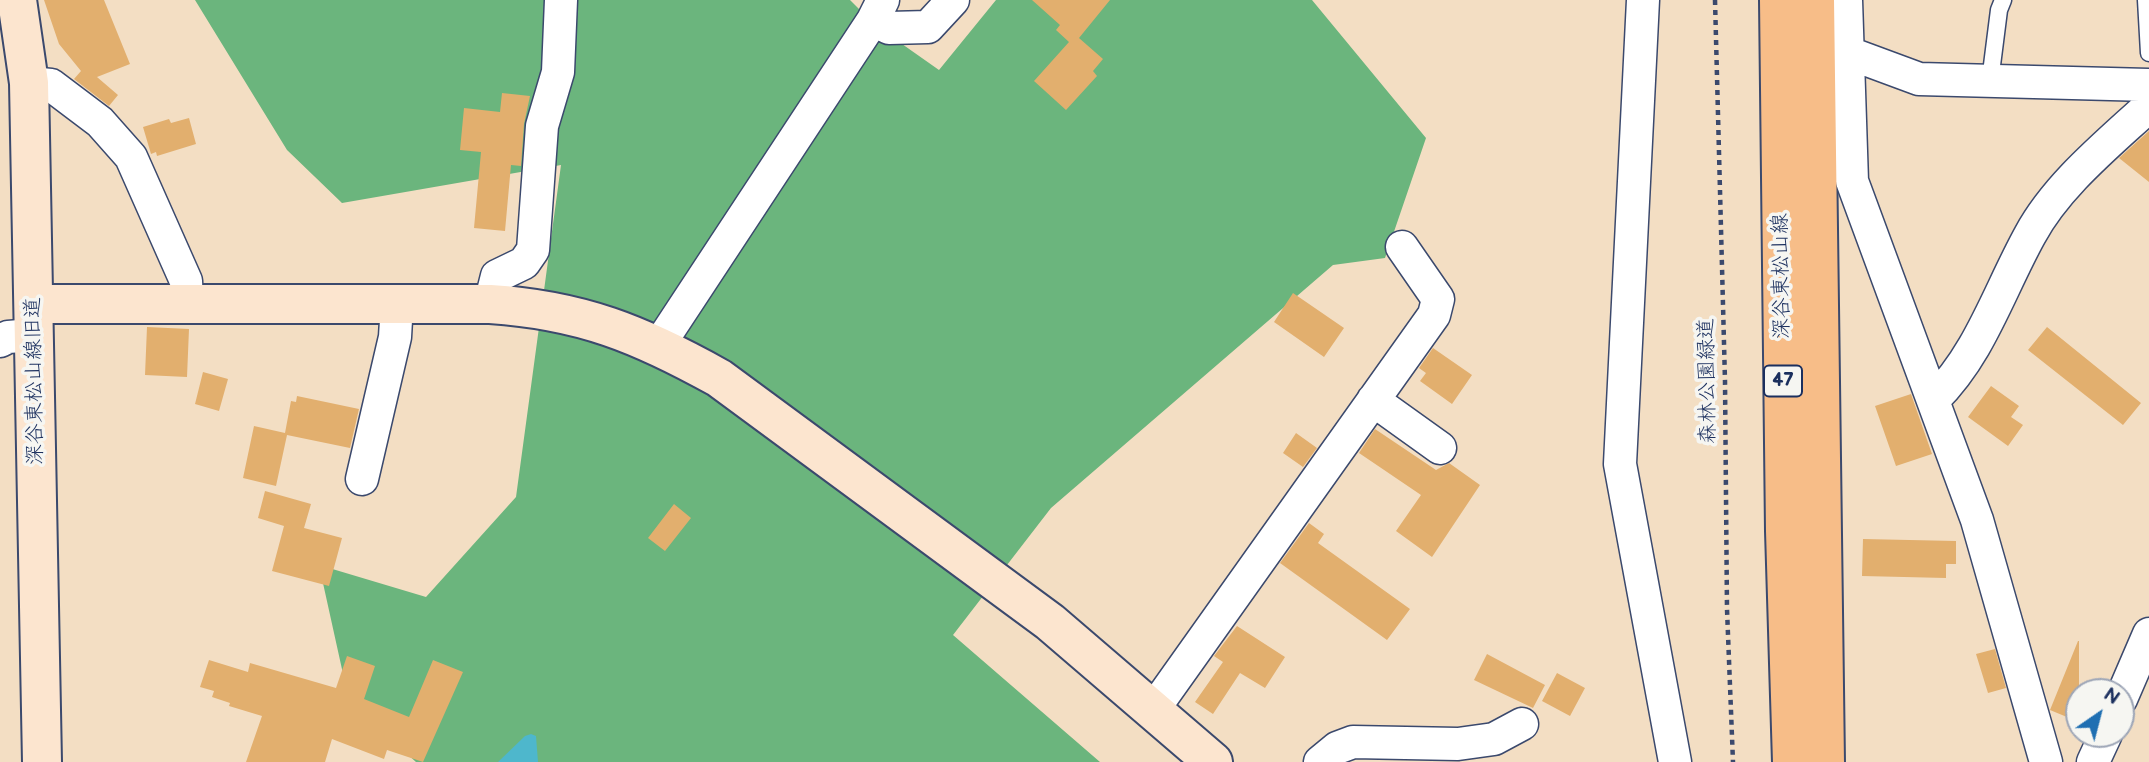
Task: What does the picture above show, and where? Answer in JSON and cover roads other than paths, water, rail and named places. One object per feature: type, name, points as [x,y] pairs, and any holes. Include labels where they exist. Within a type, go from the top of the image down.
[{"type":"main road","name":"深谷東松山線","points":[[1779,0],[1785,490],[1792,762]]},
{"type":"main road","name":"深谷東松山線","points":[[1815,0],[1825,762]]},
{"type":"street","name":"深谷東松山線旧道","points":[[18,0],[29,83],[23,327],[42,762]]},
{"type":"street","points":[[490,304],[497,276],[524,263],[533,250],[542,126],[558,72],[561,0]]},
{"type":"street","points":[[659,345],[878,10],[889,28],[928,27],[953,0]]},
{"type":"street","points":[[1643,0],[1620,464],[1675,762]]},
{"type":"street","points":[[1846,0],[1852,181],[1977,520],[2046,762]]},
{"type":"street","points":[[1846,52],[1919,79],[2149,85]]},
{"type":"street","points":[[29,83],[51,85],[100,122],[131,157],[186,281],[187,304]]},
{"type":"street","points":[[1934,400],[1955,379],[2031,233],[2058,196],[2149,106]]},
{"type":"street","points":[[1153,710],[1434,315],[1438,299],[1402,247]]},
{"type":"street","points":[[362,479],[395,337],[397,303]]},
{"type":"street","points":[[23,327],[187,304],[490,304],[536,307],[591,319],[659,345],[719,378],[1050,622],[1213,762]]},
{"type":"street","points":[[1373,400],[1440,448]]},
{"type":"street","points":[[2130,678],[2149,634]]},
{"type":"street","points":[[1320,762],[1337,748],[1353,742],[1458,744],[1494,739],[1522,724]]},
{"type":"lane","points":[[1990,81],[2003,0]]},
{"type":"lane","points":[[2146,0],[2149,53]]},
{"type":"water","points":[[525,736],[536,736],[538,762],[498,762]]}]
